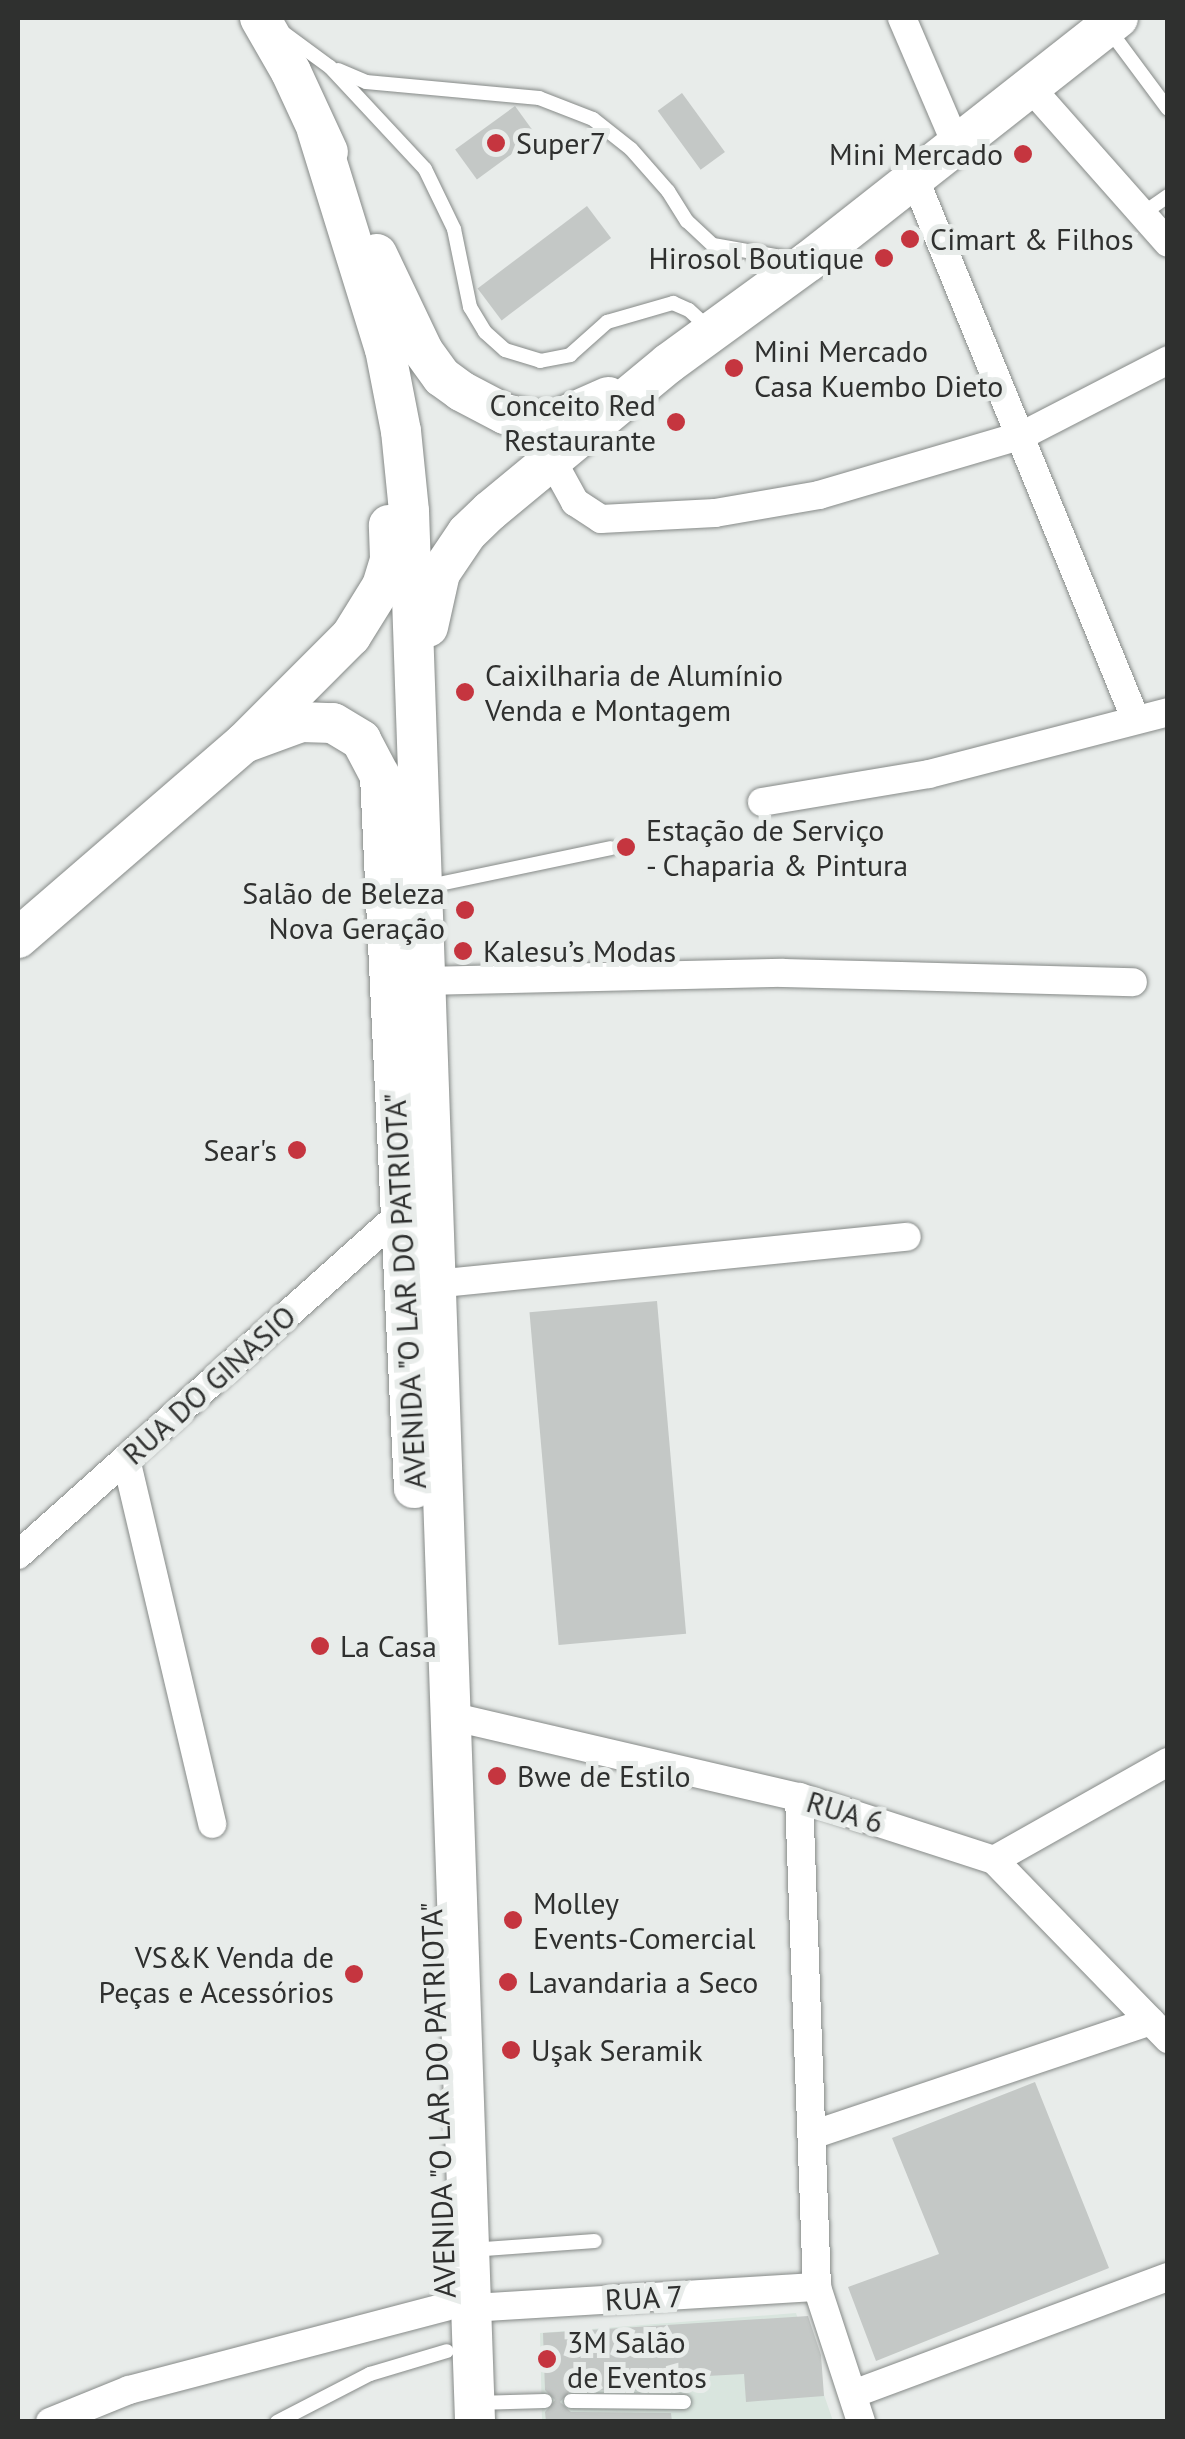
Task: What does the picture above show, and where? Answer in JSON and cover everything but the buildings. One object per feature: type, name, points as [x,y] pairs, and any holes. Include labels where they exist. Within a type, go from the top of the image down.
[{"type":"main road","name":"AVENIDA \"O LAR DO PATRIOTA\"","points":[[261,18],[423,351],[442,377],[504,414],[558,420],[586,410],[669,363]]},
{"type":"main road","points":[[418,680],[440,572],[467,532],[669,363],[808,261],[1112,22]]},
{"type":"main road","name":"AVENIDA \"O LAR DO PATRIOTA\"","points":[[316,130],[386,349],[410,511],[468,2250],[447,2351],[466,2415]]},
{"type":"main road","name":"AVENIDA \"O LAR DO PATRIOTA\"","points":[[244,743],[351,636],[382,586],[390,559],[386,349]]},
{"type":"main road","name":"AVENIDA \"O LAR DO PATRIOTA\"","points":[[244,743],[301,722],[334,723],[361,740],[380,776],[466,2415]]},
{"type":"main road","points":[[18,938],[244,743]]},
{"type":"street","points":[[902,18],[956,144]]},
{"type":"street","points":[[1030,88],[1168,243]]},
{"type":"street","points":[[914,177],[1023,435],[1135,718]]},
{"type":"street","points":[[553,462],[575,502],[601,518],[715,513],[819,495],[1023,435],[1168,360]]},
{"type":"street","points":[[762,802],[929,774],[1168,712]]},
{"type":"street","points":[[424,981],[783,973],[1133,982]]},
{"type":"street","name":"RUA DO GINASIO","points":[[18,1556],[400,1214]]},
{"type":"street","points":[[434,1284],[906,1238]]},
{"type":"street","points":[[126,1459],[212,1824]]},
{"type":"street","name":"RUA 6","points":[[450,1716],[799,1798],[994,1860],[1159,2030]]},
{"type":"street","points":[[994,1860],[1168,1762]]},
{"type":"street","points":[[799,1798],[818,2287],[861,2422]]},
{"type":"street","points":[[812,2135],[1159,2030]]},
{"type":"street","points":[[852,2394],[1168,2277]]},
{"type":"street","name":"RUA 7","points":[[50,2422],[130,2390],[458,2308],[818,2287]]},
{"type":"lane","points":[[261,18],[330,67],[425,169],[454,229],[470,307],[485,332],[504,350],[540,362],[570,355],[608,322],[673,303],[689,310],[711,333]]},
{"type":"lane","points":[[1112,22],[1168,109]]},
{"type":"lane","points":[[330,67],[366,82],[540,98],[593,119],[631,149],[668,191],[687,221],[712,244],[808,261]]},
{"type":"lane","points":[[1142,214],[1168,196]]},
{"type":"lane","points":[[420,888],[610,848]]},
{"type":"lane","points":[[468,2250],[595,2240]]},
{"type":"lane","points":[[276,2422],[370,2374],[447,2351]]},
{"type":"lane","points":[[466,2415],[545,2401]]},
{"type":"lane","points":[[572,2401],[684,2402]]},
{"type":"shaded area","points":[[796,2313],[833,2421],[542,2421],[540,2333]]},
{"type":"place","name":"Super7","points":[[496,143]]},
{"type":"place","name":"Mini Mercado","points":[[1023,154]]},
{"type":"place","name":"Cimart & Filhos","points":[[910,239]]},
{"type":"place","name":"Hirosol Boutique","points":[[884,258]]},
{"type":"place","name":"Mini Mercado Casa Kuembo Dieto","points":[[734,368]]},
{"type":"place","name":"Conceito Red Restaurante","points":[[676,422]]},
{"type":"place","name":"Caixilharia de Alumínio Venda e Montagem","points":[[465,692]]},
{"type":"place","name":"Estação de Serviço - Chaparia & Pintura","points":[[626,847]]},
{"type":"place","name":"Salão de Beleza Nova Geração","points":[[465,910]]},
{"type":"place","name":"Kalesu’s Modas","points":[[463,951]]},
{"type":"place","name":"Sear's","points":[[297,1150]]},
{"type":"place","name":"La Casa","points":[[320,1646]]},
{"type":"place","name":"Bwe de Estilo","points":[[497,1776]]},
{"type":"place","name":"Molley Events-Comercial","points":[[513,1920]]},
{"type":"place","name":"VS&K Venda de Peças e Acessórios","points":[[354,1974]]},
{"type":"place","name":"Lavandaria a Seco","points":[[508,1982]]},
{"type":"place","name":"Uşak Seramik","points":[[511,2050]]},
{"type":"place","name":"3M Salão de Eventos","points":[[547,2359]]}]
